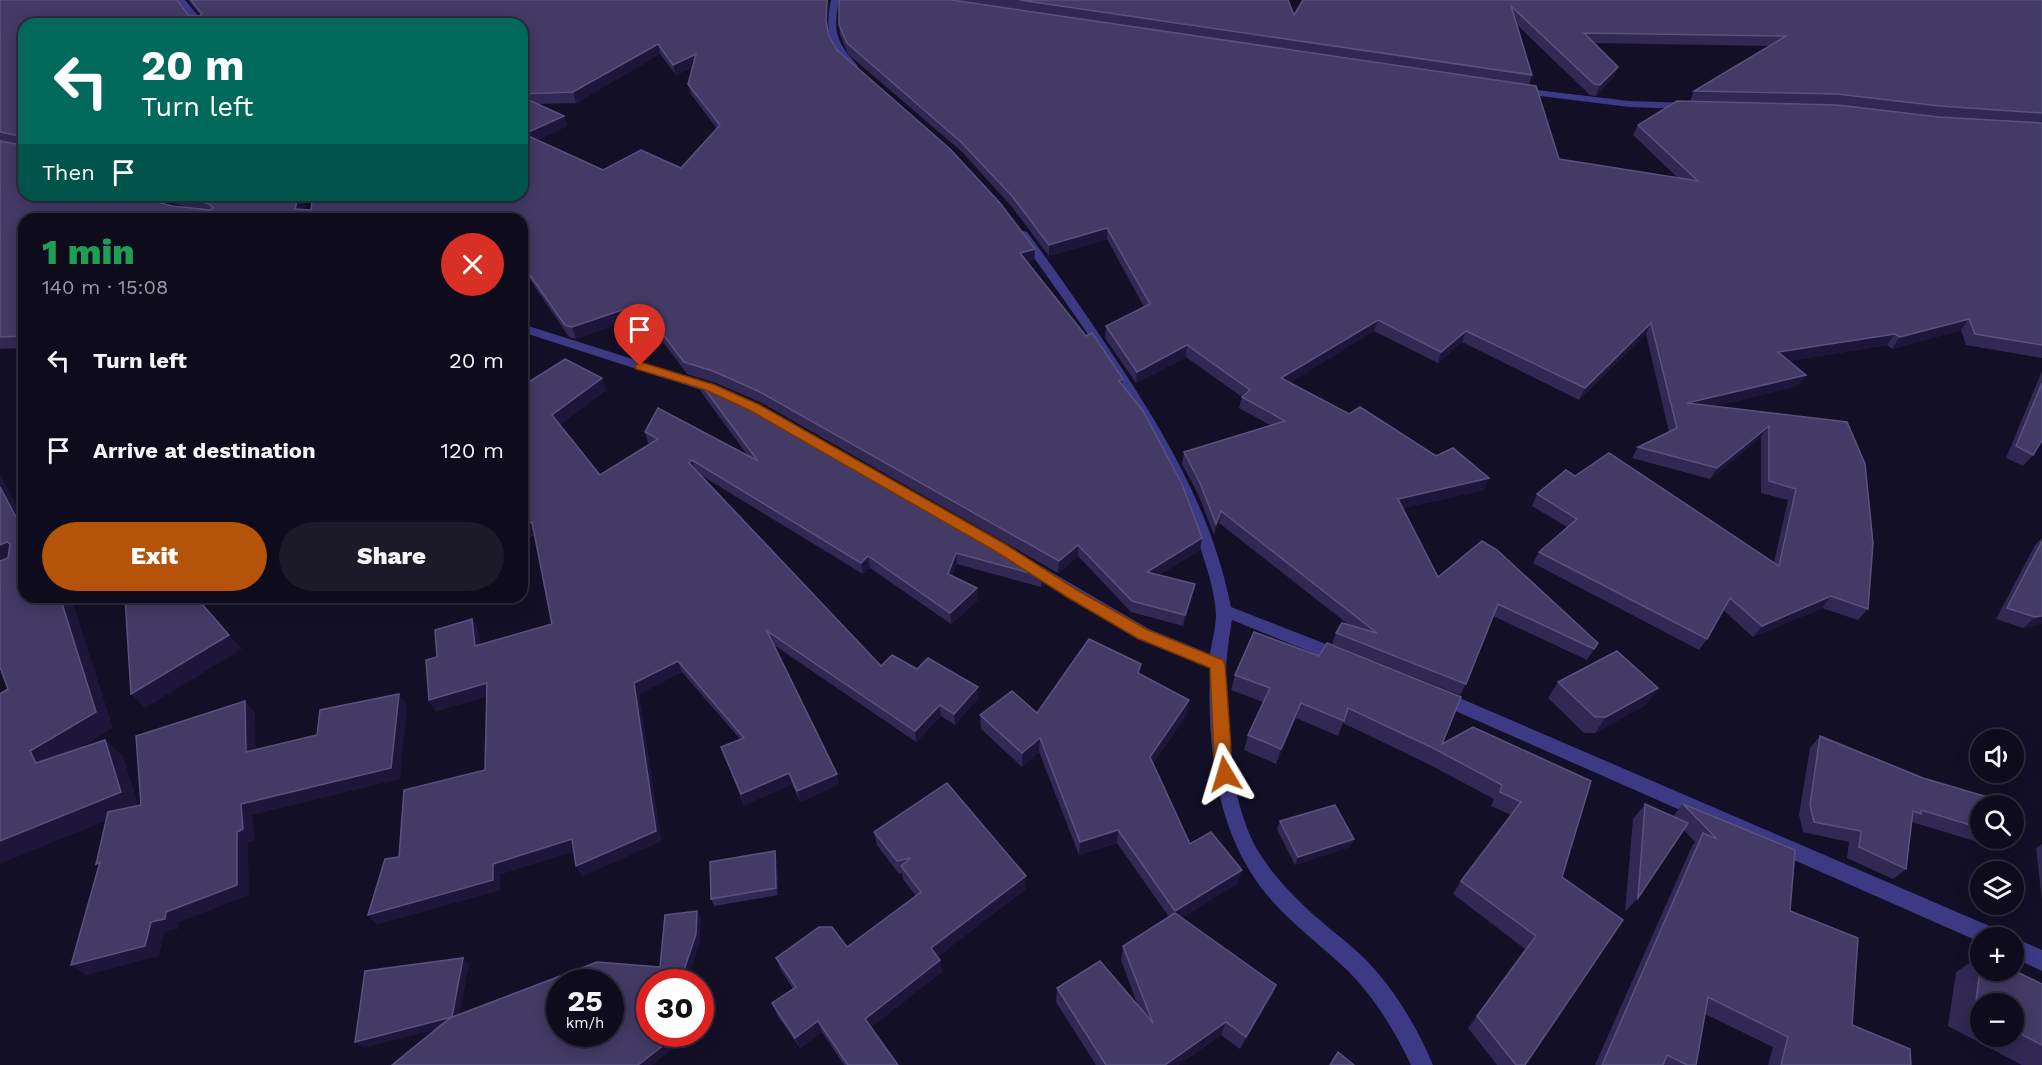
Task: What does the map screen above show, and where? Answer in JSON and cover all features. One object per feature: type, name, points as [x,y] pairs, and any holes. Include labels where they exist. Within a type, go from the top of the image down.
[{"type":"street","points":[[181,0],[196,18]]},
{"type":"street","points":[[836,0],[831,29],[834,46],[866,80]]},
{"type":"street","points":[[1512,90],[1629,104],[1699,106]]},
{"type":"street","points":[[1013,220],[1060,283],[1149,418],[1189,495],[1215,563],[1223,610],[1217,664],[1222,758],[1232,807],[1248,851],[1276,891],[1359,968],[1394,1014],[1415,1047],[1422,1065]]},
{"type":"street","points":[[528,330],[678,377],[729,396]]},
{"type":"street","points":[[1018,559],[1143,634],[1217,664]]},
{"type":"street","points":[[1223,610],[1361,666]]},
{"type":"street","points":[[1423,690],[1496,719],[1970,927]]},
{"type":"street","points":[[2024,952],[2042,961]]},
{"type":"building","points":[[0,0],[177,0],[189,16],[200,16],[202,14],[191,0],[827,0],[826,21],[829,36],[837,50],[950,149],[1000,203],[1035,249],[1020,253],[1086,336],[1092,333],[1123,379],[1119,381],[1143,411],[1182,484],[1202,538],[1147,572],[1195,584],[1185,615],[1132,601],[1078,545],[1059,561],[760,392],[713,371],[684,362],[640,304],[572,327],[565,325],[528,273],[528,213],[18,213],[18,336],[0,337],[0,141],[18,143],[18,201],[153,201],[173,206],[210,210],[213,208],[209,204],[198,201],[297,201],[295,209],[311,210],[312,201],[528,201],[528,136],[603,170],[641,150],[681,168],[720,125],[688,84],[696,54],[673,65],[658,44],[573,92],[528,94],[528,18],[18,18],[18,136],[0,132]]},
{"type":"building","points":[[839,0],[952,0],[1536,86],[1559,159],[1698,181],[1638,125],[1677,101],[1837,105],[1939,117],[2042,123],[2042,345],[1975,334],[1969,319],[1900,337],[1895,334],[1778,352],[1806,375],[1687,403],[1847,422],[1865,464],[1873,543],[1868,609],[1831,596],[1762,626],[1730,598],[1707,639],[1539,552],[1577,519],[1537,494],[1566,470],[1575,476],[1609,453],[1779,566],[1796,489],[1769,481],[1769,426],[1717,468],[1638,447],[1677,428],[1651,323],[1585,388],[1466,331],[1441,352],[1378,320],[1281,378],[1349,414],[1360,407],[1436,456],[1453,448],[1489,478],[1398,499],[1438,577],[1482,541],[1497,550],[1598,643],[1594,649],[1498,604],[1466,684],[1336,633],[1342,623],[1377,633],[1221,511],[1216,524],[1200,483],[1184,452],[1285,421],[1242,397],[1250,390],[1187,345],[1137,372],[1106,326],[1150,304],[1107,228],[1049,245],[1012,196],[961,142],[847,43],[839,25]]},
{"type":"building","points":[[1020,0],[1288,0],[1294,15],[1303,0],[2042,0],[2042,113],[1940,106],[1837,94],[1694,91],[1786,36],[1584,33],[1618,67],[1600,85],[1594,84],[1511,6],[1532,75]]},
{"type":"building","points":[[528,100],[564,116],[528,132]]},
{"type":"building","points":[[565,359],[602,378],[552,415],[600,475],[658,439],[645,432],[658,408],[758,461],[698,380],[747,401],[1045,573],[1041,576],[956,553],[948,574],[977,588],[950,613],[868,556],[861,563],[692,460],[689,463],[881,666],[892,655],[917,669],[928,658],[978,687],[954,714],[940,705],[915,731],[767,631],[837,774],[797,791],[789,773],[741,794],[721,747],[744,738],[678,661],[634,683],[656,831],[576,866],[572,839],[493,864],[493,880],[368,915],[385,859],[399,857],[404,790],[485,770],[487,683],[429,700],[426,660],[437,657],[435,630],[472,619],[475,646],[552,624],[532,522],[528,524],[529,382]]},
{"type":"building","points":[[2042,383],[2042,440],[2033,455],[2016,446]]},
{"type":"building","points":[[0,487],[18,521],[18,603],[62,603],[96,712],[30,751],[36,763],[105,740],[121,792],[0,841],[0,694],[8,689],[0,667],[0,561],[8,558],[10,544],[7,542],[0,545]]},
{"type":"building","points":[[2042,541],[2042,616],[2035,617],[2007,608]]},
{"type":"building","points":[[125,603],[201,603],[229,635],[131,694]]},
{"type":"building","points":[[1254,632],[1319,656],[1327,643],[1461,697],[1442,744],[1473,727],[1591,781],[1562,877],[1623,920],[1525,1065],[1516,1065],[1477,1016],[1536,936],[1461,881],[1521,802],[1500,792],[1502,785],[1433,748],[1348,708],[1344,721],[1301,703],[1281,749],[1248,735],[1270,688],[1235,675]]},
{"type":"building","points":[[1089,639],[1141,664],[1138,673],[1189,700],[1150,757],[1190,844],[1211,832],[1242,870],[1175,911],[1118,830],[1080,842],[1040,738],[1022,753],[980,715],[1012,691],[1037,713]]},
{"type":"building","points":[[1617,651],[1658,688],[1606,717],[1595,717],[1558,682]]},
{"type":"building","points":[[399,694],[391,768],[241,804],[243,829],[237,832],[237,885],[166,912],[165,919],[151,922],[145,946],[71,965],[100,862],[96,864],[108,812],[141,805],[136,736],[245,701],[246,752],[317,735],[320,710]]},
{"type":"building","points":[[1820,736],[1923,778],[1981,795],[1970,795],[1970,825],[1921,810],[1921,814],[1913,811],[1906,869],[1859,847],[1861,831],[1814,822],[1810,805]]},
{"type":"building","points":[[947,783],[1026,876],[931,948],[940,960],[865,1019],[898,1065],[848,1065],[818,1021],[795,1038],[772,1003],[796,987],[776,958],[819,927],[832,927],[847,947],[921,892],[901,866],[911,858],[897,861],[874,832]]},
{"type":"building","points":[[1645,804],[1688,823],[1638,898]]},
{"type":"building","points":[[1683,804],[1795,850],[1790,911],[1858,938],[1852,1025],[1910,1049],[1911,1065],[1781,1065],[1788,1037],[1708,997],[1696,1065],[1687,1065],[1667,1055],[1663,1065],[1602,1065],[1703,833],[1717,839]]},
{"type":"building","points":[[1335,805],[1354,839],[1298,857],[1280,821]]},
{"type":"building","points":[[775,851],[776,888],[711,899],[710,862]]},
{"type":"building","points":[[697,911],[696,934],[684,969],[636,969],[636,1047],[661,1047],[638,1065],[392,1065],[450,1018],[546,981],[546,1047],[624,1047],[624,969],[579,969],[597,962],[660,967],[665,915]]},
{"type":"building","points":[[1175,913],[1276,985],[1246,1037],[1226,1022],[1165,1065],[1106,1065],[1057,988],[1100,961],[1153,1023],[1123,946]]},
{"type":"building","points":[[463,958],[452,1017],[355,1042],[365,971]]},
{"type":"building","points":[[2024,975],[2042,984],[2042,1045],[2024,1036],[2024,993],[1977,993],[1979,981],[2024,981]]},
{"type":"building","points":[[1338,1052],[1354,1065],[1330,1065]]},
{"type":"route","points":[[640,366],[710,388],[756,408],[1000,548],[1143,634],[1217,664],[1222,758],[1225,774]]}]
